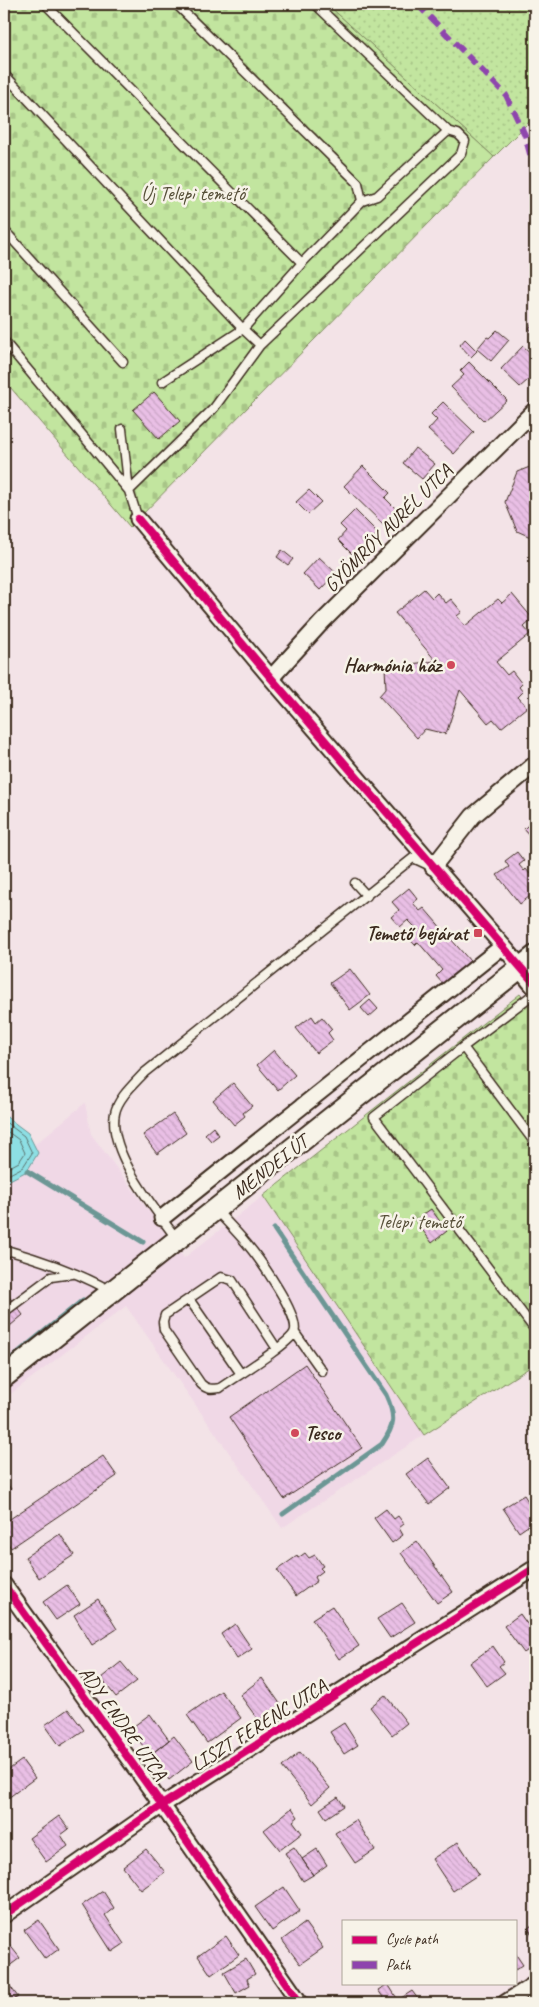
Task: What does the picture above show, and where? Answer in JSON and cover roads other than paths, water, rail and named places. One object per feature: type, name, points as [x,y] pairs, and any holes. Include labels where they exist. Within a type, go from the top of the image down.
[{"type":"main road","points":[[528,962],[535,984]]},
{"type":"main road","name":"MENDEI ÚT","points":[[4,1377],[528,962]]},
{"type":"street","name":"GYÖMRŐY AURÉL UTCA","points":[[271,678],[322,622],[535,410]]},
{"type":"street","points":[[138,519],[433,867],[503,946],[528,962]]},
{"type":"street","points":[[433,867],[472,816],[535,764]]},
{"type":"street","name":"MENDEI ÚT","points":[[162,1218],[503,946]]},
{"type":"street","name":"LISZT FERENC UTCA","points":[[4,1915],[162,1805],[535,1568]]},
{"type":"street","name":"ADY ENDRE UTCA","points":[[4,1585],[162,1805],[300,2003]]},
{"type":"street","points":[[505,2003],[535,1984]]},
{"type":"lane","points":[[45,4],[302,263]]},
{"type":"lane","points":[[176,4],[358,183],[362,201]]},
{"type":"lane","points":[[129,491],[214,408],[260,346],[461,154],[465,141],[458,134],[448,131],[316,4]]},
{"type":"lane","points":[[4,74],[260,346]]},
{"type":"lane","points":[[162,382],[243,330],[302,263],[362,201],[377,196],[448,131]]},
{"type":"lane","points":[[4,230],[123,362]]},
{"type":"lane","points":[[4,341],[129,491]]},
{"type":"lane","points":[[122,429],[129,491],[138,519]]},
{"type":"lane","points":[[178,1240],[125,1164],[114,1128],[115,1112],[120,1101],[144,1073],[413,858],[433,867]]},
{"type":"lane","points":[[355,883],[366,896]]},
{"type":"lane","points":[[535,993],[374,1117],[535,1330]]},
{"type":"lane","points":[[463,1047],[535,1143]]},
{"type":"lane","points":[[216,1210],[248,1245],[290,1306],[296,1326],[295,1333],[277,1349],[220,1388],[206,1388],[201,1384],[164,1330],[163,1322],[165,1315],[221,1277],[232,1280],[277,1349]]},
{"type":"lane","points":[[4,1254],[10,1251],[79,1274],[113,1292]]},
{"type":"lane","points":[[4,1312],[51,1277],[62,1274],[79,1274]]},
{"type":"lane","points":[[189,1299],[241,1374]]},
{"type":"lane","points":[[295,1333],[322,1371]]},
{"type":"water","points":[[4,1115],[28,1133],[38,1153],[27,1171],[4,1183]]},
{"type":"waterway","points":[[27,1171],[143,1242]]},
{"type":"waterway","points":[[274,1229],[386,1395],[393,1415],[392,1426],[382,1444],[283,1514]]},
{"type":"waterway","points":[[4,1364],[83,1300]]},
{"type":"place","name":"Harmónia ház","points":[[451,665]]},
{"type":"place","name":"Temető bejárat","points":[[478,933]]},
{"type":"place","name":"Tesco","points":[[295,1433]]},
{"type":"park label","name":"Új Telepi temető","points":[[193,193]]},
{"type":"park label","name":"Telepi temető","points":[[419,1221]]}]
